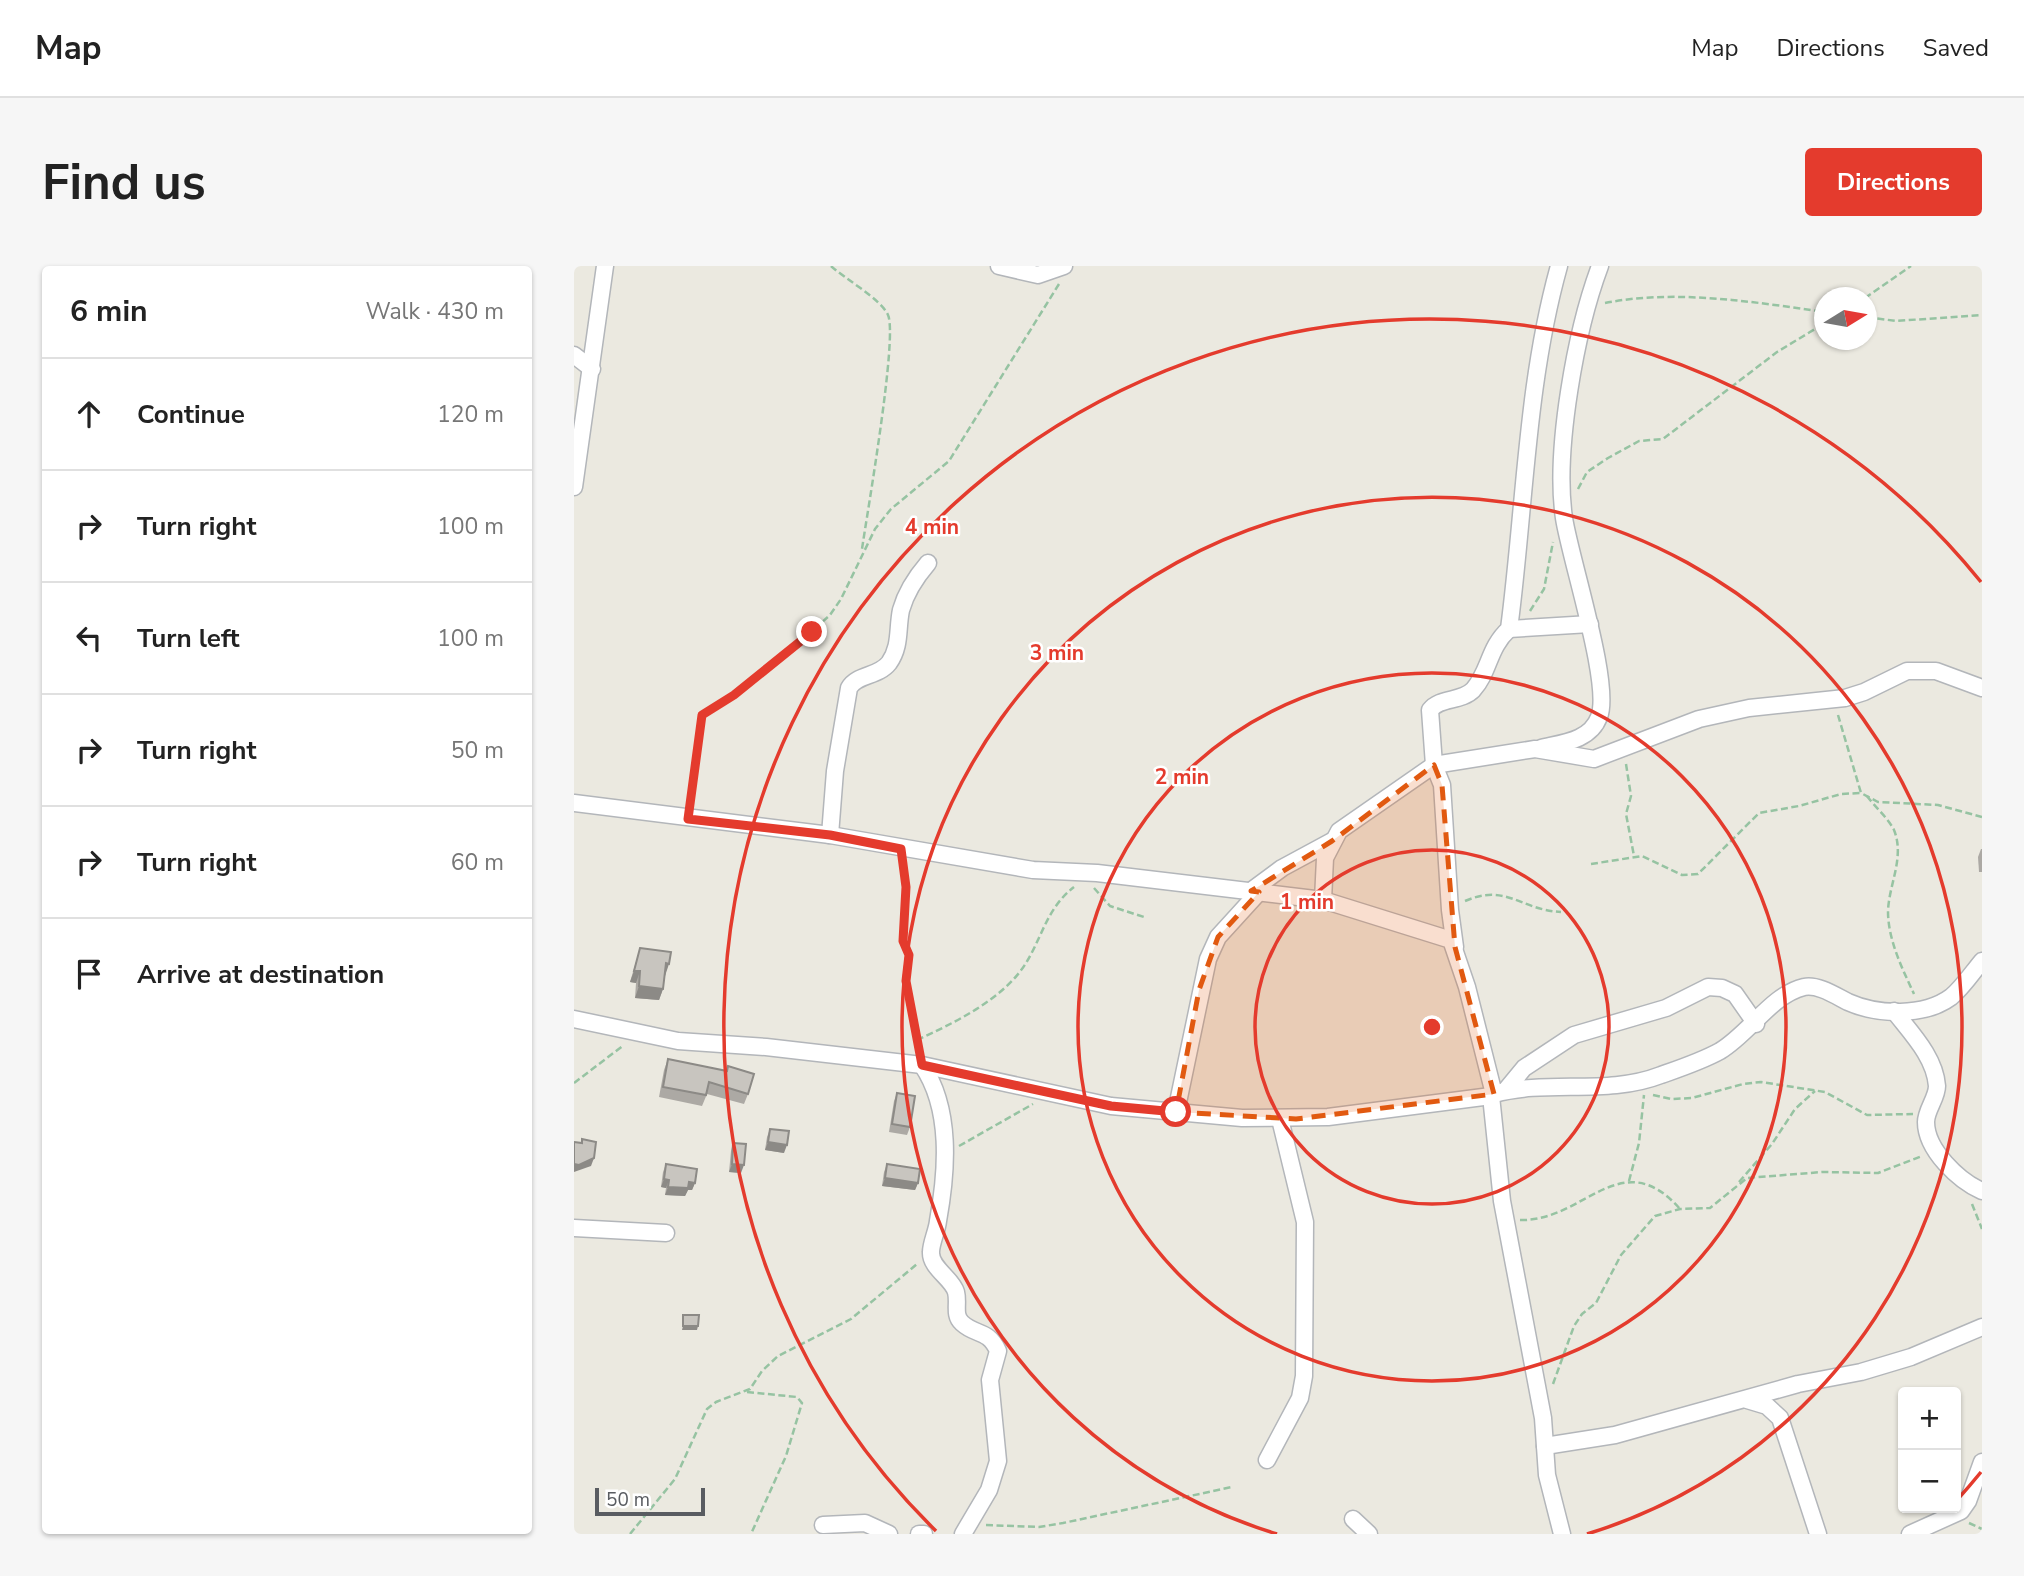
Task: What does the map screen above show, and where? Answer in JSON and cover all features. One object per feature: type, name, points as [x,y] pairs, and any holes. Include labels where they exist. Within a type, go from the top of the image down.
[{"type":"street","points":[[574,487],[605,266]]},
{"type":"street","points":[[999,266],[1038,275],[1064,270]]},
{"type":"street","points":[[1513,628],[1531,415],[1545,318],[1559,266]]},
{"type":"street","points":[[1323,900],[1325,858],[1339,831],[1434,765],[1535,750],[1578,739],[1591,730],[1600,716],[1601,701],[1590,624],[1564,517],[1563,455],[1584,307],[1600,266]]},
{"type":"street","points":[[574,355],[592,369]]},
{"type":"street","points":[[830,835],[835,771],[849,688],[852,682],[878,673],[888,664],[896,651],[901,612],[906,597],[928,563]]},
{"type":"street","points":[[1562,1534],[1546,1475],[1542,1418],[1506,1220],[1497,1094],[1455,947],[1442,785],[1434,765],[1431,709],[1435,704],[1463,697],[1475,688],[1493,645],[1513,628],[1590,624]]},
{"type":"street","points":[[1535,750],[1590,760],[1699,719],[1749,708],[1830,701],[1864,692],[1907,671],[1924,669],[1982,688]]},
{"type":"street","points":[[574,803],[830,835],[1033,870],[1323,900],[1445,936],[1455,947]]},
{"type":"street","points":[[1176,1112],[1208,959],[1218,937],[1255,891],[1282,868],[1332,841]]},
{"type":"street","points":[[574,1019],[678,1041],[766,1046],[922,1065],[1111,1106],[1280,1119],[1328,1117],[1565,1086],[1600,1088],[1645,1081],[1721,1050],[1756,1024],[1780,999],[1793,990],[1809,986],[1864,1009],[1920,1009],[1949,998],[1982,961]]},
{"type":"street","points":[[1497,1094],[1524,1068],[1574,1035],[1666,1008],[1708,987],[1721,988],[1735,994],[1756,1024]]},
{"type":"street","points":[[1894,1011],[1931,1063],[1937,1089],[1926,1118],[1934,1149],[1966,1184],[1982,1191]]},
{"type":"street","points":[[922,1065],[940,1101],[944,1154],[939,1219],[931,1253],[934,1263],[954,1287],[960,1321],[984,1333],[998,1351],[990,1380],[999,1461],[989,1490],[966,1529]]},
{"type":"street","points":[[1267,1460],[1300,1398],[1304,1376],[1305,1222],[1280,1119]]},
{"type":"street","points":[[574,1228],[666,1233]]},
{"type":"street","points":[[1545,1446],[1615,1435],[1911,1357],[1982,1327]]},
{"type":"street","points":[[1747,1400],[1767,1406],[1780,1418],[1818,1534]]},
{"type":"street","points":[[1910,1534],[1961,1511],[1968,1501],[1982,1462]]},
{"type":"street","points":[[1353,1519],[1369,1534]]},
{"type":"street","points":[[823,1525],[865,1523],[889,1534]]},
{"type":"street","points":[[919,1534],[924,1534]]},
{"type":"path","points":[[688,819],[702,715],[790,651],[830,615],[852,579],[861,553],[884,393],[890,326],[881,305],[831,266]]},
{"type":"path","points":[[1877,290],[1911,266]]},
{"type":"path","points":[[861,553],[891,509],[949,461],[1064,270]]},
{"type":"path","points":[[1584,307],[1629,298],[1673,297],[1814,311]]},
{"type":"path","points":[[1877,318],[1896,321],[1982,315]]},
{"type":"path","points":[[1576,494],[1587,472],[1639,441],[1663,439],[1745,380],[1777,352],[1814,330]]},
{"type":"path","points":[[1513,628],[1541,597],[1553,541]]},
{"type":"path","points":[[1830,701],[1843,724],[1861,793]]},
{"type":"path","points":[[1624,747],[1632,796],[1626,814],[1633,856]]},
{"type":"path","points":[[1591,864],[1633,856],[1650,858],[1682,875],[1698,874],[1759,813],[1800,806],[1841,794],[1861,793],[1878,802],[1938,806],[1982,817]]},
{"type":"path","points":[[1867,796],[1895,832],[1898,849],[1888,909],[1889,925],[1900,962],[1920,1009]]},
{"type":"path","points":[[901,849],[906,887],[903,941],[909,955],[906,981],[922,1065]]},
{"type":"path","points":[[917,1040],[963,1017],[1014,978],[1026,963],[1047,916],[1060,897],[1090,876],[1110,906],[1147,918]]},
{"type":"path","points":[[1450,910],[1475,897],[1500,893],[1533,908],[1561,912]]},
{"type":"path","points":[[574,1083],[641,1033]]},
{"type":"path","points":[[1629,1182],[1639,1143],[1643,1091],[1661,1098],[1692,1098],[1761,1082],[1825,1092],[1867,1115],[1910,1114],[1926,1118]]},
{"type":"path","points":[[1542,1418],[1563,1349],[1574,1326],[1582,1314],[1596,1303],[1621,1255],[1655,1216],[1680,1209],[1710,1208],[1739,1182],[1772,1144],[1795,1110],[1815,1091]]},
{"type":"path","points":[[944,1154],[1020,1110],[1055,1096]]},
{"type":"path","points":[[1739,1182],[1776,1175],[1878,1173],[1918,1159],[1934,1149]]},
{"type":"path","points":[[1506,1220],[1545,1220],[1587,1200],[1610,1184],[1629,1182],[1667,1195],[1680,1209]]},
{"type":"path","points":[[1966,1184],[1982,1229]]},
{"type":"path","points":[[747,1392],[778,1356],[851,1319],[931,1253]]},
{"type":"path","points":[[630,1534],[675,1479],[707,1409],[725,1398],[747,1392],[797,1397],[802,1403],[786,1456],[751,1534]]},
{"type":"path","points":[[966,1529],[1039,1527],[1103,1517],[1232,1486]]},
{"type":"path","points":[[1980,1529],[1980,1534]]},
{"type":"highlighted area","points":[[1434,765],[1442,785],[1455,947],[1494,1094],[1296,1119],[1176,1112],[1199,990],[1218,937],[1259,892],[1251,891],[1332,841]]},
{"type":"building","points":[[640,948],[671,952],[669,964],[666,963],[663,989],[639,986],[640,971],[634,971]]},
{"type":"building","points":[[668,1059],[727,1071],[728,1066],[754,1074],[748,1094],[709,1082],[706,1095],[663,1087]]},
{"type":"building","points":[[897,1093],[915,1096],[910,1127],[892,1124]]},
{"type":"building","points":[[770,1129],[789,1131],[787,1145],[768,1142]]},
{"type":"building","points":[[582,1139],[596,1142],[594,1158],[579,1165],[574,1164],[574,1142],[582,1143]]},
{"type":"building","points":[[733,1143],[746,1144],[744,1165],[732,1164]]},
{"type":"building","points":[[666,1164],[697,1169],[695,1183],[689,1182],[688,1188],[668,1187],[669,1180],[664,1179]]},
{"type":"building","points":[[887,1164],[920,1169],[918,1183],[885,1178]]},
{"type":"building","points":[[683,1315],[699,1315],[698,1326],[683,1326]]},
{"type":"route","points":[[812,632],[734,695],[702,715],[688,819],[830,835],[901,849],[906,887],[903,941],[909,955],[906,981],[922,1065],[1055,1096],[1111,1106],[1176,1112]]}]
